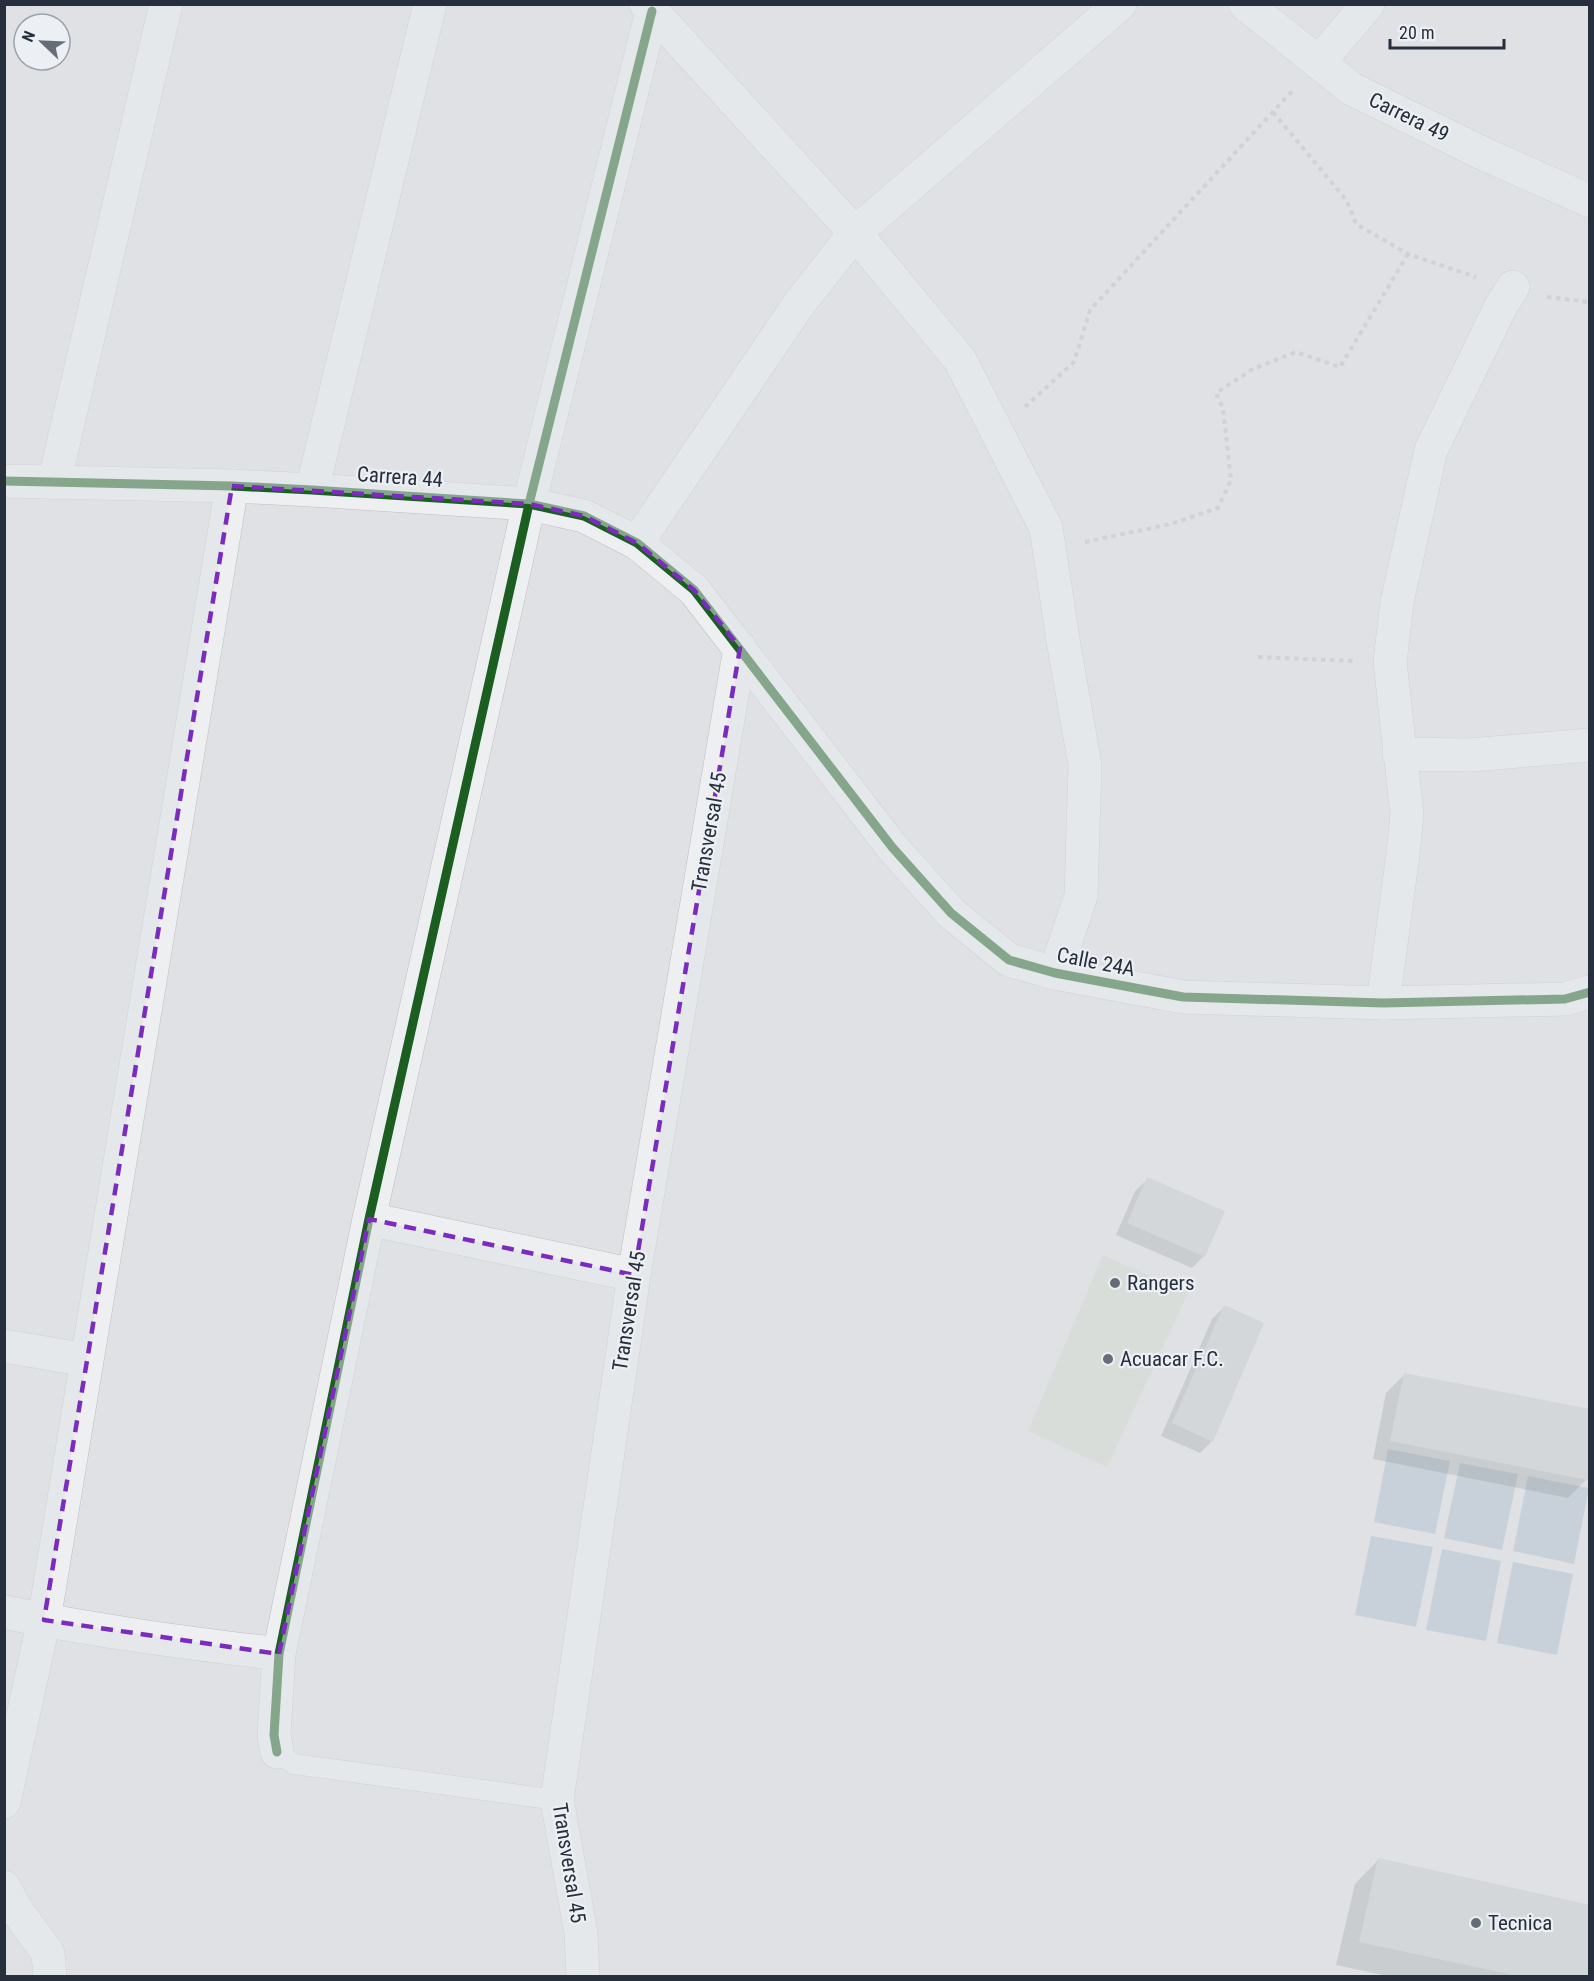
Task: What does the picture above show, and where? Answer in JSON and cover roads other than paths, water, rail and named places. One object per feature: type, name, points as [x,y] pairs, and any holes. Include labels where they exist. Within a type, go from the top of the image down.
[{"type":"street","points":[[54,483],[165,4]]},
{"type":"street","points":[[312,489],[430,4]]},
{"type":"street","points":[[637,543],[799,304],[855,234],[1120,4]]},
{"type":"street","name":"Carrera 49","points":[[1245,4],[1352,89],[1484,154],[1590,201]]},
{"type":"street","points":[[1318,63],[1368,4]]},
{"type":"street","points":[[649,8],[855,234],[960,360],[1046,528],[1085,765],[1081,896],[1055,973]]},
{"type":"street","points":[[277,1752],[274,1735],[279,1654],[369,1218],[529,504],[649,8]]},
{"type":"street","points":[[1383,1003],[1407,814],[1390,662],[1397,602],[1431,450],[1501,306],[1513,287]]},
{"type":"street","name":"Carrera 44","points":[[4,482],[312,489],[529,504],[585,516],[637,543],[694,590],[740,648]]},
{"type":"street","points":[[4,1802],[44,1620],[232,486]]},
{"type":"street","name":"Calle 24A","points":[[740,648],[892,847],[951,913],[1009,960],[1055,973],[1183,997],[1383,1003],[1565,999],[1590,992]]},
{"type":"street","name":"Transversal 45","points":[[583,1977],[580,1934],[557,1800],[634,1275],[740,648]]},
{"type":"street","points":[[1399,754],[1470,755],[1590,745]]},
{"type":"street","points":[[369,1218],[634,1275]]},
{"type":"street","points":[[4,1346],[87,1360]]},
{"type":"street","points":[[4,1612],[160,1639],[279,1654]]},
{"type":"street","points":[[4,1887],[15,1908],[48,1953],[50,1977]]},
{"type":"lane","points":[[277,1752],[294,1764],[557,1800]]},
{"type":"water","points":[[1388,1449],[1450,1461],[1435,1534],[1374,1522]]},
{"type":"water","points":[[1460,1463],[1518,1474],[1502,1550],[1444,1538]]},
{"type":"water","points":[[1528,1476],[1589,1488],[1574,1564],[1513,1551]]},
{"type":"water","points":[[1371,1536],[1433,1547],[1416,1627],[1355,1615]]},
{"type":"water","points":[[1442,1549],[1501,1561],[1486,1641],[1426,1630]]},
{"type":"water","points":[[1513,1562],[1573,1574],[1557,1655],[1497,1643]]},
{"type":"place","name":"Rangers","points":[[1115,1283]]},
{"type":"place","name":"Acuacar F.C.","points":[[1108,1359]]},
{"type":"place","name":"Tecnica","points":[[1476,1923]]}]
